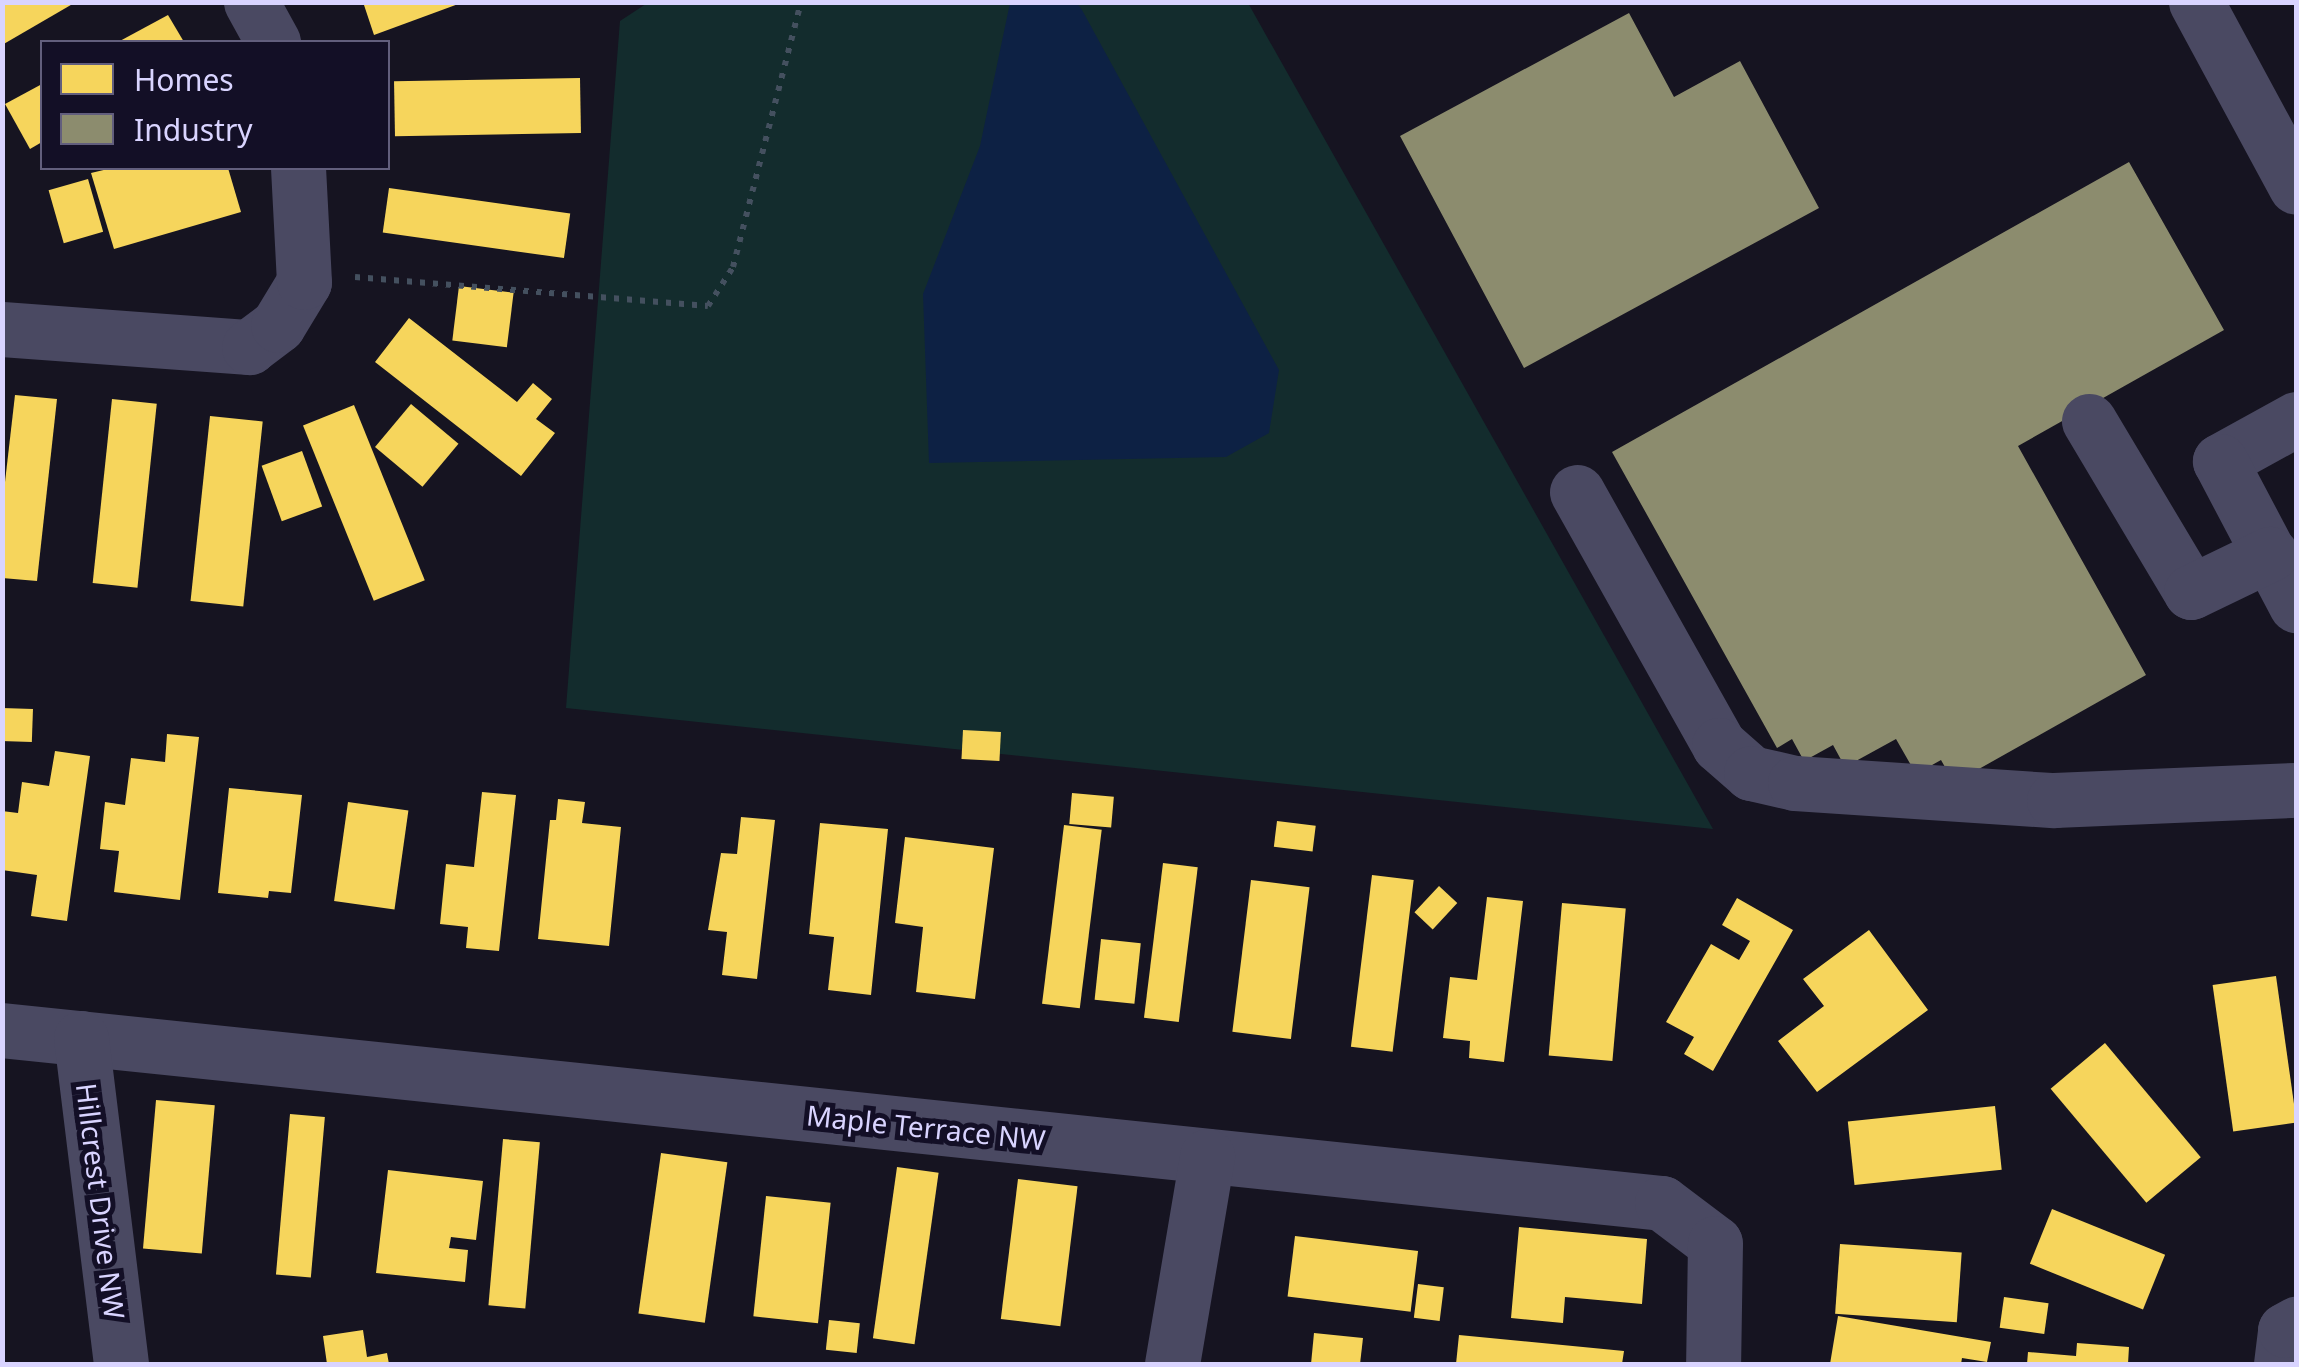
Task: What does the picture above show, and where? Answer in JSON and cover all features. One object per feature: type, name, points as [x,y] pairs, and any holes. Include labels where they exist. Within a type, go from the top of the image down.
[{"type":"street","points":[[251,2],[272,40]]},
{"type":"street","points":[[2196,2],[2296,188]]},
{"type":"street","points":[[2,329],[249,347],[278,325],[304,282],[298,170]]},
{"type":"street","points":[[2296,419],[2220,461],[2296,606]]},
{"type":"street","points":[[2089,421],[2191,592],[2270,554]]},
{"type":"street","points":[[1578,492],[1718,745],[1751,773],[1795,783],[2054,800],[2296,790]]},
{"type":"street","name":"Maple Terrace NW","points":[[2,1030],[1662,1202],[1715,1244],[1713,1364]]},
{"type":"street","name":"Hillcrest Drive NW","points":[[81,1038],[121,1364]]},
{"type":"street","points":[[1172,1364],[1208,1156]]},
{"type":"street","points":[[2281,1364],[2285,1330],[2296,1324]]},
{"type":"path","points":[[304,282],[365,276],[708,306],[733,267],[801,2]]},
{"type":"green space","points":[[649,2],[1248,3],[1713,829],[566,708],[620,21]]},
{"type":"water","points":[[1010,3],[1077,3],[1279,370],[1269,433],[1226,457],[929,463],[923,294],[980,146]]},
{"type":"building: Homes","points":[[2,2],[76,2],[2,45]]},
{"type":"building: Homes","points":[[363,2],[461,2],[461,3],[374,35]]},
{"type":"building: Homes","points":[[168,15],[183,40],[122,40]]},
{"type":"building: Homes","points":[[580,78],[581,133],[395,136],[394,81]]},
{"type":"building: Homes","points":[[40,85],[40,143],[30,149],[5,104]]},
{"type":"building: Homes","points":[[229,170],[241,212],[114,249],[91,173]]},
{"type":"building: Homes","points":[[88,179],[103,232],[64,243],[49,190]]},
{"type":"building: Homes","points":[[389,188],[570,213],[564,258],[383,233]]},
{"type":"building: Homes","points":[[459,286],[514,293],[507,347],[452,341]]},
{"type":"building: Homes","points":[[409,318],[517,402],[533,383],[552,399],[536,419],[555,433],[521,476],[375,362]]},
{"type":"building: Homes","points":[[15,395],[57,399],[37,581],[2,578],[2,508]]},
{"type":"building: Homes","points":[[112,399],[157,404],[137,588],[93,583]]},
{"type":"building: Homes","points":[[411,404],[458,444],[422,487],[375,447]]},
{"type":"building: Homes","points":[[354,405],[425,580],[374,601],[303,426]]},
{"type":"building: Homes","points":[[210,416],[263,422],[243,607],[191,601]]},
{"type":"building: Homes","points":[[302,451],[322,506],[282,521],[262,466]]},
{"type":"building: Homes","points":[[2,708],[33,709],[32,742],[2,741]]},
{"type":"building: Homes","points":[[963,730],[1001,732],[999,761],[961,759]]},
{"type":"building: Homes","points":[[167,734],[199,737],[180,900],[114,892],[119,851],[100,849],[105,802],[125,805],[131,758],[165,762]]},
{"type":"building: Homes","points":[[55,751],[90,756],[67,921],[31,916],[37,875],[2,870],[2,811],[18,813],[22,782],[49,786]]},
{"type":"building: Homes","points":[[229,788],[302,795],[291,893],[269,891],[268,898],[218,893]]},
{"type":"building: Homes","points":[[482,792],[516,795],[499,951],[466,948],[468,927],[440,924],[446,864],[474,867]]},
{"type":"building: Homes","points":[[1072,793],[1114,797],[1111,828],[1069,824]]},
{"type":"building: Homes","points":[[558,799],[585,802],[582,823],[621,827],[609,946],[538,939],[550,820],[556,820]]},
{"type":"building: Homes","points":[[348,802],[408,810],[394,910],[334,901]]},
{"type":"building: Homes","points":[[741,817],[775,820],[757,979],[722,975],[727,932],[708,930],[721,853],[737,854]]},
{"type":"building: Homes","points":[[1277,821],[1316,826],[1313,852],[1274,847]]},
{"type":"building: Homes","points":[[820,823],[888,829],[871,995],[828,990],[834,937],[809,934]]},
{"type":"building: Homes","points":[[1064,825],[1102,830],[1080,1008],[1042,1004]]},
{"type":"building: Homes","points":[[905,837],[994,848],[975,999],[916,992],[923,927],[895,923]]},
{"type":"building: Homes","points":[[1163,863],[1198,867],[1179,1022],[1144,1018]]},
{"type":"building: Homes","points":[[1372,875],[1414,880],[1393,1052],[1351,1047]]},
{"type":"building: Homes","points":[[1251,880],[1310,887],[1291,1039],[1232,1032]]},
{"type":"building: Homes","points":[[1439,886],[1457,903],[1433,929],[1414,912]]},
{"type":"building: Homes","points":[[1487,897],[1523,901],[1504,1062],[1469,1058],[1470,1041],[1443,1038],[1450,977],[1477,980]]},
{"type":"building: Homes","points":[[1737,898],[1793,930],[1713,1071],[1684,1054],[1694,1037],[1666,1022],[1711,944],[1739,960],[1750,941],[1722,925]]},
{"type":"building: Homes","points":[[1562,903],[1626,909],[1612,1061],[1549,1055]]},
{"type":"building: Homes","points":[[1869,930],[1928,1010],[1817,1092],[1778,1041],[1824,1006],[1803,979]]},
{"type":"building: Homes","points":[[1101,939],[1141,943],[1134,1004],[1095,1000]]},
{"type":"building: Homes","points":[[2276,976],[2296,1123],[2233,1131],[2213,985]]},
{"type":"building: Homes","points":[[2105,1043],[2201,1157],[2146,1203],[2051,1089]]},
{"type":"building: Homes","points":[[156,1100],[215,1105],[202,1254],[143,1248]]},
{"type":"building: Homes","points":[[1995,1106],[2002,1170],[1855,1185],[1848,1121]]},
{"type":"building: Homes","points":[[290,1114],[325,1117],[311,1277],[276,1274]]},
{"type":"building: Homes","points":[[503,1139],[540,1142],[525,1309],[488,1305]]},
{"type":"building: Homes","points":[[661,1153],[727,1162],[705,1323],[638,1313]]},
{"type":"building: Homes","points":[[897,1167],[939,1173],[915,1344],[873,1338]]},
{"type":"building: Homes","points":[[388,1170],[483,1181],[476,1240],[451,1237],[449,1248],[468,1250],[465,1282],[376,1273]]},
{"type":"building: Homes","points":[[1018,1179],[1078,1186],[1060,1326],[1001,1319]]},
{"type":"building: Homes","points":[[766,1196],[831,1203],[818,1323],[753,1316]]},
{"type":"building: Homes","points":[[2052,1209],[2165,1255],[2143,1309],[2030,1264]]},
{"type":"building: Homes","points":[[1519,1227],[1647,1239],[1642,1304],[1565,1297],[1563,1323],[1511,1318]]},
{"type":"building: Homes","points":[[1295,1236],[1418,1251],[1411,1312],[1288,1297]]},
{"type":"building: Homes","points":[[1840,1244],[1962,1253],[1957,1322],[1835,1314]]},
{"type":"building: Homes","points":[[1418,1284],[1444,1287],[1440,1321],[1414,1318]]},
{"type":"building: Homes","points":[[2004,1297],[2049,1303],[2044,1334],[2000,1328]]},
{"type":"building: Homes","points":[[1838,1316],[1991,1342],[1987,1362],[1962,1358],[1961,1364],[1830,1364]]},
{"type":"building: Homes","points":[[829,1320],[860,1323],[857,1353],[826,1350]]},
{"type":"building: Homes","points":[[363,1330],[367,1357],[387,1353],[389,1364],[327,1364],[323,1336]]},
{"type":"building: Homes","points":[[1314,1333],[1363,1338],[1360,1364],[1311,1364]]},
{"type":"building: Homes","points":[[1459,1335],[1624,1351],[1622,1364],[1456,1364]]},
{"type":"building: Homes","points":[[2077,1343],[2129,1347],[2128,1364],[2027,1364],[2028,1352],[2076,1356]]},
{"type":"building: Industry","points":[[1629,13],[1674,97],[1740,61],[1819,208],[1524,368],[1400,136]]},
{"type":"building: Industry","points":[[2129,162],[2224,330],[2018,446],[2146,675],[1954,783],[1941,760],[1916,774],[1896,739],[1845,767],[1833,745],[1804,761],[1792,739],[1777,748],[1612,452]]}]
